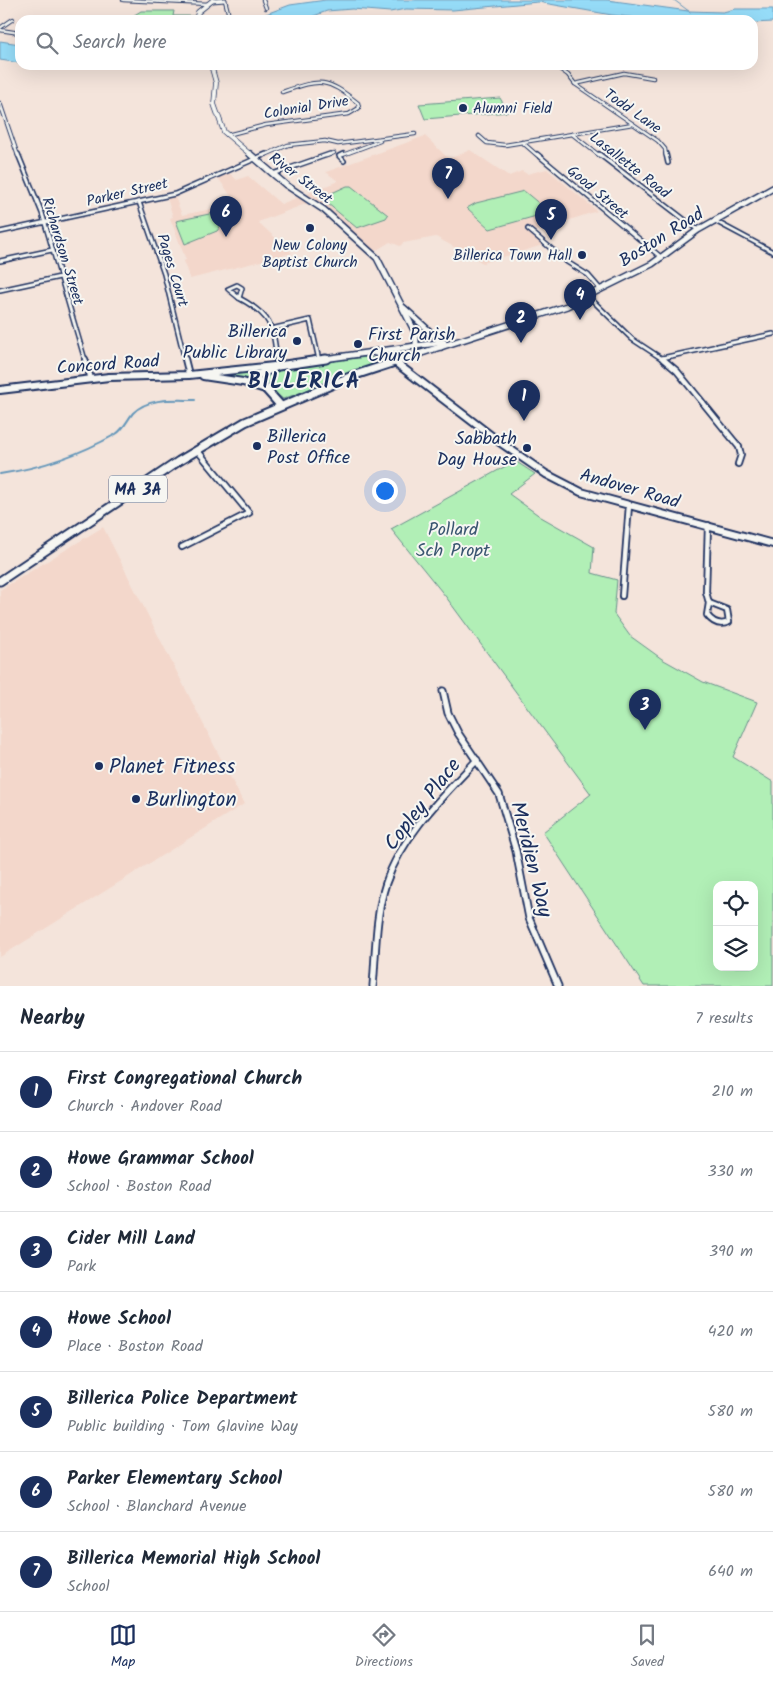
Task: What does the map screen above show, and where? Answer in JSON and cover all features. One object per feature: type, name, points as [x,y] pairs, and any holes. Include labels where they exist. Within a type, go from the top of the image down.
[{"type":"main road","points":[[197,15],[198,12],[212,2]]},
{"type":"main road","name":"River Street","points":[[212,70],[216,83],[214,104],[222,128],[227,135],[273,174],[324,210],[377,258],[416,334],[416,347]]},
{"type":"main road","name":"Boston Road","points":[[0,581],[197,450],[245,422],[280,405],[396,361],[441,345],[474,337],[558,310],[662,258],[698,230],[773,188]]},
{"type":"main road","name":"River Street","points":[[398,302],[441,345]]},
{"type":"main road","name":"Concord Road","points":[[0,390],[91,379],[189,375],[278,366],[441,345]]},
{"type":"main road","points":[[375,353],[380,361],[377,368]]},
{"type":"main road","name":"Concord Road","points":[[375,353],[396,361]]},
{"type":"main road","name":"Andover Road","points":[[396,361],[435,395],[546,474],[581,492],[773,544]]},
{"type":"main road","name":"Concord Road","points":[[265,389],[257,380],[258,375],[278,366]]},
{"type":"main road","points":[[189,375],[243,382],[265,389],[280,405]]},
{"type":"street","points":[[123,0],[181,4],[225,0],[228,12]]},
{"type":"street","points":[[181,4],[184,0]]},
{"type":"street","points":[[263,0],[266,8]]},
{"type":"street","points":[[0,29],[13,19]]},
{"type":"street","points":[[0,29],[15,32]]},
{"type":"street","name":"Todd Lane","points":[[562,70],[568,74],[575,84],[661,144],[668,163]]},
{"type":"street","points":[[575,84],[625,72],[653,78]]},
{"type":"street","name":"Colonial Drive","points":[[227,135],[266,125],[350,114],[359,108],[358,103],[335,84],[327,82],[309,83],[282,92]]},
{"type":"street","name":"Richardson Street","points":[[0,103],[9,134],[44,222],[91,379]]},
{"type":"street","points":[[479,136],[487,143],[497,145],[634,124]]},
{"type":"street","points":[[344,161],[338,156],[389,138],[415,134]]},
{"type":"street","name":"Lasallette Road","points":[[572,134],[698,230]]},
{"type":"street","name":"Parker Street","points":[[0,232],[175,194],[288,145],[325,141],[338,144],[389,138]]},
{"type":"street","points":[[363,141],[367,146]]},
{"type":"street","name":"Good Street","points":[[522,142],[662,258]]},
{"type":"street","points":[[338,144],[344,154]]},
{"type":"street","points":[[273,174],[334,153]]},
{"type":"street","name":"Pages Court","points":[[139,202],[164,274],[189,375]]},
{"type":"street","points":[[715,220],[773,252]]},
{"type":"street","points":[[528,229],[567,262],[588,275],[601,290]]},
{"type":"street","points":[[0,260],[52,250]]},
{"type":"street","points":[[0,290],[60,276]]},
{"type":"street","points":[[588,296],[632,339],[662,358],[683,378],[739,447],[741,456],[738,464]]},
{"type":"street","points":[[239,298],[260,309],[271,328],[278,366]]},
{"type":"street","points":[[271,328],[310,320],[319,360]]},
{"type":"street","points":[[662,358],[773,334]]},
{"type":"street","points":[[182,548],[249,513],[197,450]]},
{"type":"street","points":[[622,596],[629,505]]},
{"type":"street","points":[[708,525],[706,592],[709,603],[707,615],[710,620],[720,625],[728,622],[730,618],[728,610],[709,603]]},
{"type":"street","name":"Meridien Way","points":[[443,691],[448,713],[458,733],[499,794],[506,812],[516,851],[528,918],[558,986]]},
{"type":"street","name":"Copley Place","points":[[372,986],[379,913],[386,883],[400,854],[452,788],[477,760]]},
{"type":"shaded area","points":[[425,136],[449,159],[470,150],[509,176],[522,171],[527,174],[547,169],[597,211],[530,233],[543,245],[483,263],[436,237],[403,243],[400,246],[390,242],[375,251],[307,194],[338,181],[326,172]]},
{"type":"shaded area","points":[[229,173],[237,180],[248,176],[281,204],[299,197],[308,203],[258,222],[292,253],[190,279],[183,261],[186,260],[170,218],[173,217],[167,198],[175,197],[182,215],[237,204],[218,178]]},
{"type":"shaded area","points":[[103,527],[244,804],[0,957],[0,590]]},
{"type":"green space","points":[[141,11],[174,11],[173,15],[134,15]]},
{"type":"green space","name":"Alumni Field","points":[[500,98],[508,112],[425,119],[419,104]]},
{"type":"green space","points":[[351,186],[388,215],[386,218],[357,228],[321,198]]},
{"type":"green space","points":[[524,191],[548,211],[490,229],[467,208],[476,203]]},
{"type":"green space","points":[[214,213],[220,227],[217,231],[185,244],[176,221]]},
{"type":"green space","points":[[367,357],[374,358],[375,362],[373,365],[283,399],[262,383],[216,375]]},
{"type":"green space","name":"Pollard Sch Propt","points":[[515,461],[535,474],[509,494],[541,517],[594,547],[592,573],[617,580],[614,614],[630,636],[662,659],[703,682],[757,702],[733,757],[773,782],[773,986],[644,986],[543,832],[591,794],[446,597],[391,529]]},
{"type":"water","points":[[326,0],[607,0],[688,11],[723,12],[735,9],[773,9],[773,22],[758,23],[758,15],[612,15],[538,2],[453,10],[406,9],[390,12],[352,9],[327,11],[316,15],[263,15],[290,5]]},
{"type":"water","points":[[0,41],[15,43],[15,62],[0,60]]},
{"type":"waterway","points":[[674,0],[690,12]]},
{"type":"waterway","points":[[0,474],[45,464],[89,448],[119,432],[133,413],[146,404],[162,400],[195,400]]},
{"type":"place","name":"Alumni Field","points":[[463,108]]},
{"type":"place","name":"Billerica Memorial High School","points":[[448,199]]},
{"type":"place","name":"New Colony Baptist Church","points":[[310,228]]},
{"type":"place","name":"Parker Elementary School","points":[[226,237]]},
{"type":"place","name":"Billerica Police Department","points":[[551,240]]},
{"type":"place","name":"Billerica Town Hall","points":[[582,255]]},
{"type":"place","name":"Howe School","points":[[580,320]]},
{"type":"place","name":"Billerica Public Library","points":[[297,341]]},
{"type":"place","name":"Howe Grammar School","points":[[521,343]]},
{"type":"place","name":"First Parish Church","points":[[358,344]]},
{"type":"place","name":"First Congregational Church","points":[[524,421]]},
{"type":"place","name":"Billerica Post Office","points":[[257,446]]},
{"type":"place","name":"Sabbath Day House","points":[[527,448]]},
{"type":"place","name":"Cider Mill Land","points":[[645,730]]},
{"type":"place","name":"Planet Fitness","points":[[99,766]]},
{"type":"place","name":"Burlington","points":[[136,799]]},
{"type":"district","name":"BILLERICA","points":[[304,380]]}]
